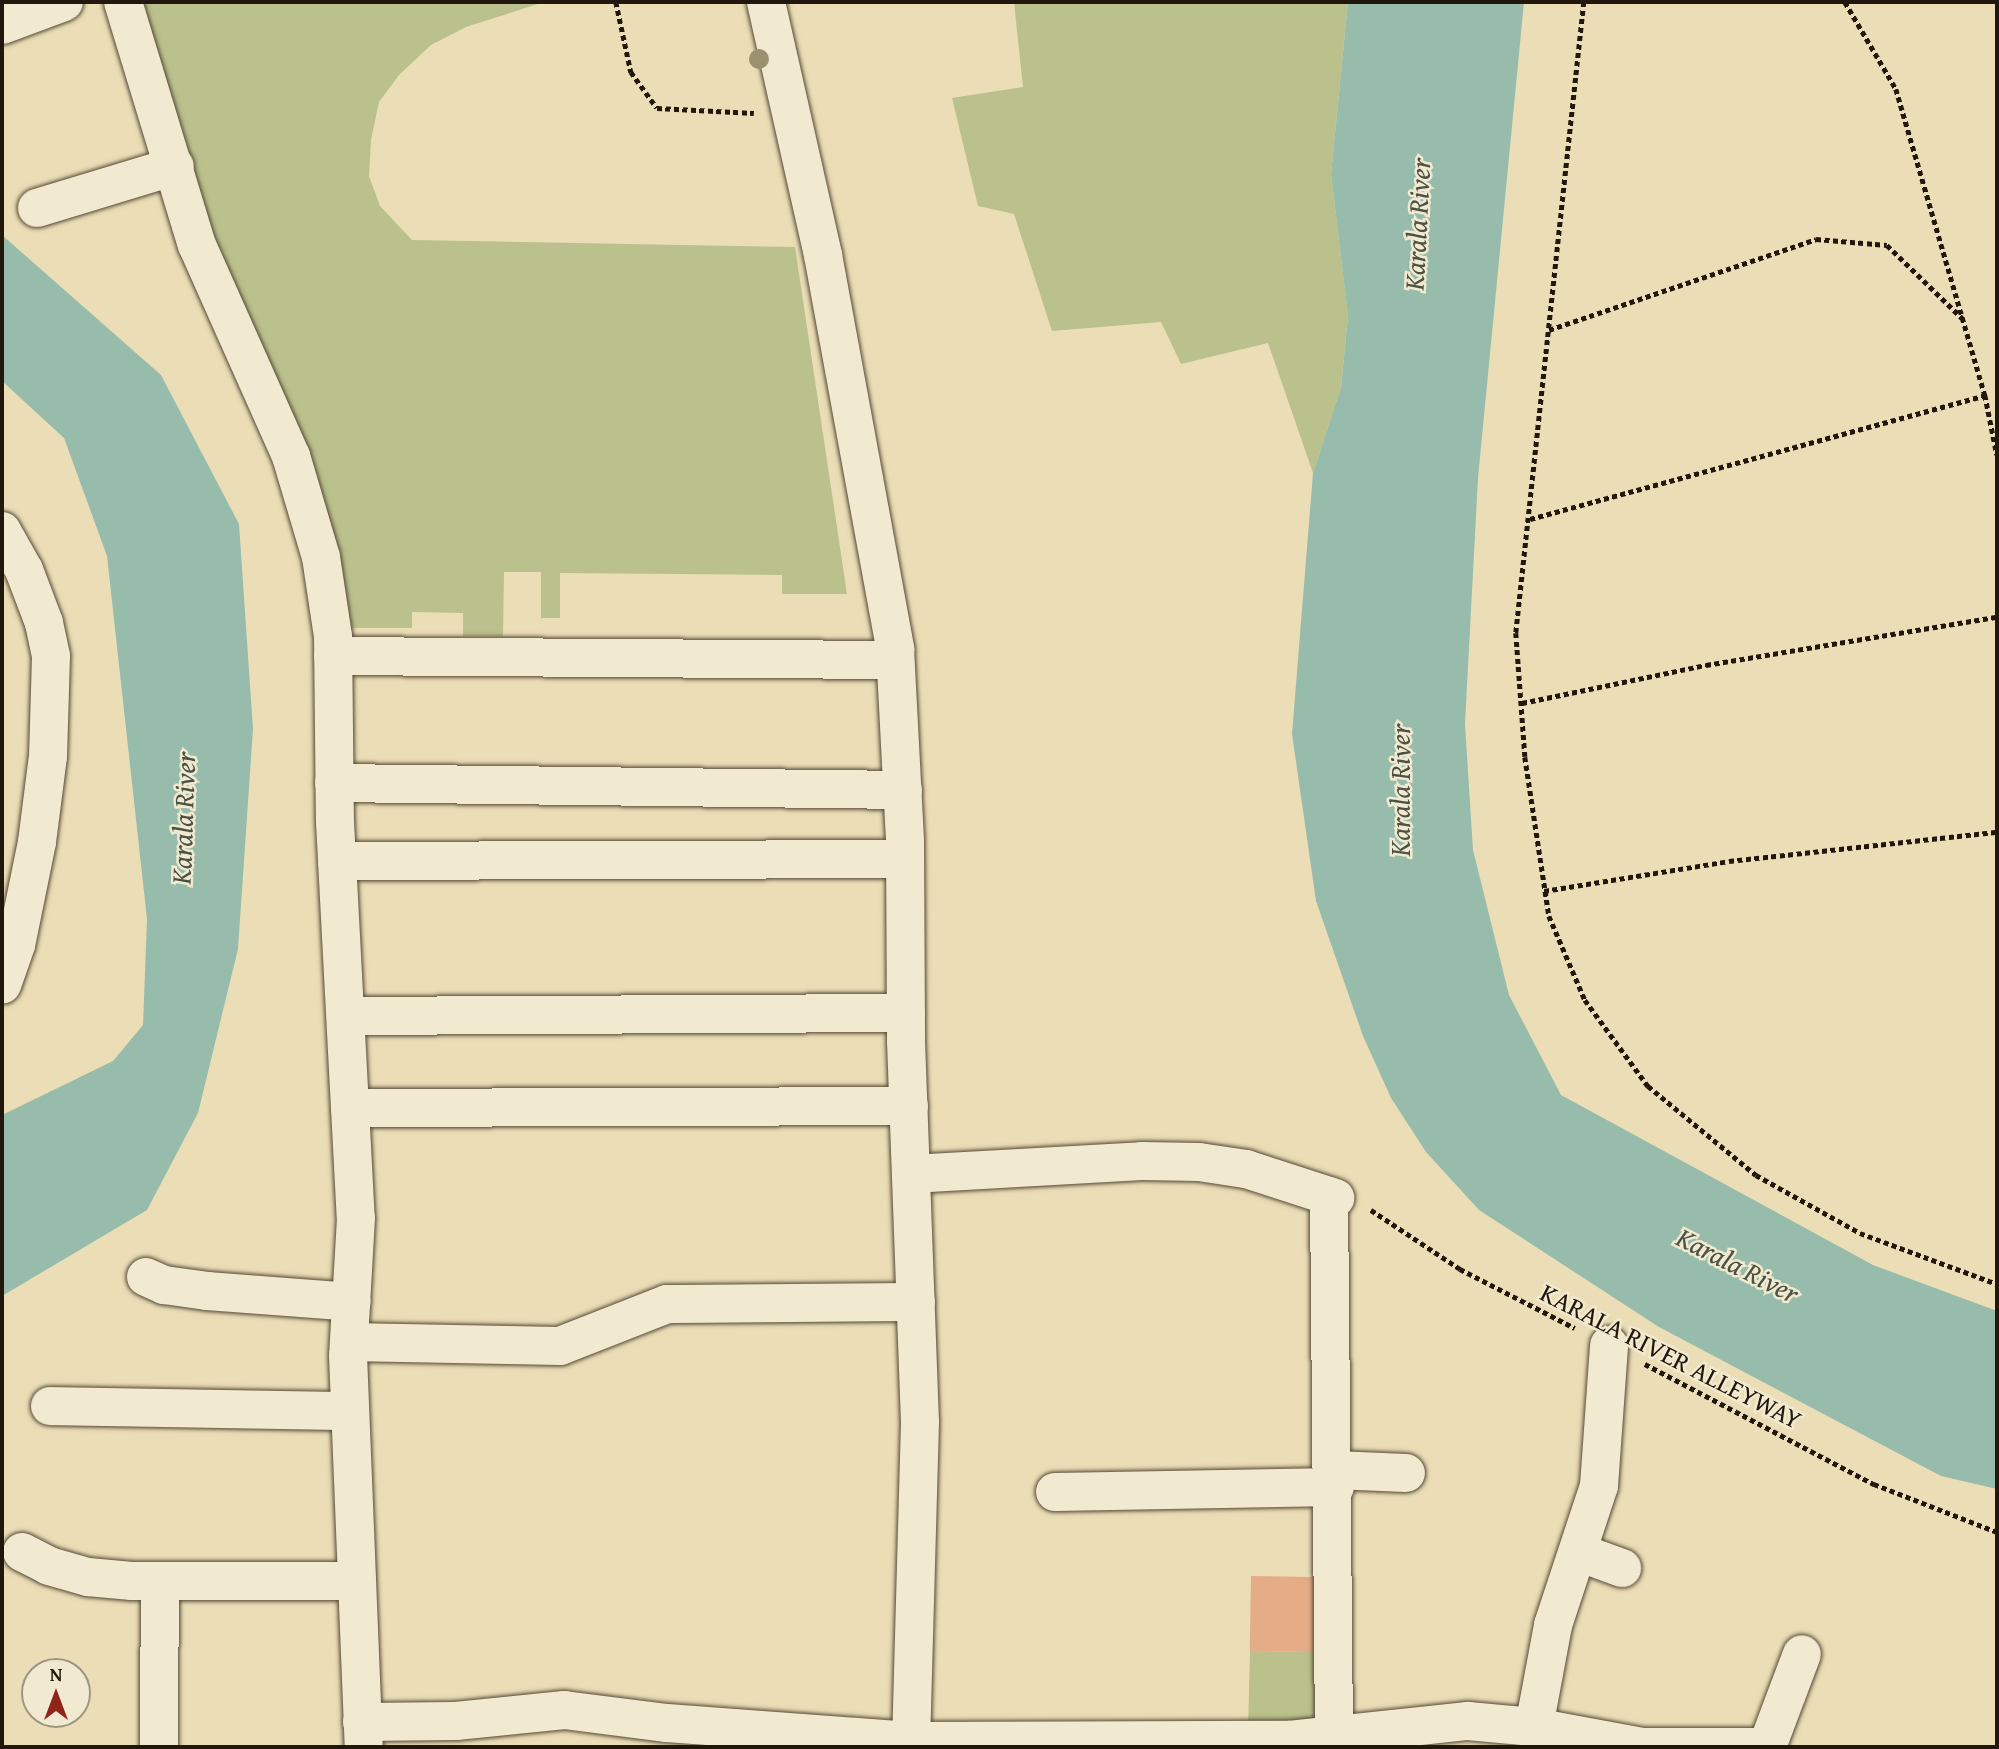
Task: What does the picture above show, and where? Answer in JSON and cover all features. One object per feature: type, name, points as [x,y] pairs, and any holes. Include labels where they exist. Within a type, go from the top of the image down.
[{"type":"street","points":[[2,25],[64,2]]},
{"type":"street","points":[[123,2],[197,245],[291,456],[321,557],[333,656],[337,861],[356,1218],[349,1342],[363,1735],[456,1721],[564,1710],[667,1723],[912,1744],[1334,1738],[1468,1721],[1534,1727],[1642,1747],[1767,1747],[1802,1654]]},
{"type":"street","points":[[766,2],[793,112],[895,660],[905,859],[906,1013],[920,1422],[912,1744]]},
{"type":"street","points":[[37,208],[175,166]]},
{"type":"street","points":[[2,531],[24,570],[44,623],[51,693],[37,842],[16,945],[2,985]]},
{"type":"street","points":[[333,656],[895,660]]},
{"type":"street","points":[[334,783],[902,790]]},
{"type":"street","points":[[337,861],[905,859]]},
{"type":"street","points":[[346,1016],[906,1013]]},
{"type":"street","points":[[350,1108],[909,1107]]},
{"type":"street","points":[[911,1174],[1142,1161],[1199,1162],[1246,1169],[1332,1197],[1334,1738]]},
{"type":"street","points":[[146,1277],[164,1285],[207,1291],[352,1302]]},
{"type":"street","points":[[349,1342],[560,1346],[667,1304],[916,1302]]},
{"type":"street","points":[[1534,1727],[1553,1625],[1598,1486],[1609,1345]]},
{"type":"street","points":[[50,1406],[350,1410]]},
{"type":"street","points":[[1055,1492],[1335,1479],[1406,1473]]},
{"type":"street","points":[[22,1552],[49,1566],[88,1577],[160,1582],[357,1581]]},
{"type":"street","points":[[1578,1552],[1622,1567]]},
{"type":"street","points":[[159,1747],[160,1582]]},
{"type":"path","points":[[616,2],[631,72],[657,108],[719,114],[793,112]]},
{"type":"path","points":[[1584,2],[1530,519],[1519,580],[1516,633],[1522,703],[1549,916],[1585,1000],[1648,1086],[1756,1175],[1860,1233],[1997,1284]]},
{"type":"path","points":[[1845,2],[1896,89],[1985,396],[1997,455]]},
{"type":"path","points":[[1549,330],[1816,239],[1887,245],[1963,319]]},
{"type":"path","points":[[1530,519],[1985,396]]},
{"type":"path","points":[[1522,703],[1706,665],[1997,617]]},
{"type":"path","points":[[1544,891],[1729,862],[1997,832]]},
{"type":"path","name":"KARALA RIVER ALLEYWAY","points":[[1332,1197],[1392,1221],[1460,1269],[1874,1484],[1997,1532]]},
{"type":"green space","points":[[143,2],[544,2],[466,27],[431,45],[399,75],[379,102],[371,140],[369,176],[380,206],[412,240],[795,247],[847,594],[782,594],[782,575],[560,573],[560,618],[541,618],[541,572],[504,572],[503,636],[463,636],[463,613],[412,612],[412,628],[345,628],[204,237]]},
{"type":"green space","points":[[1014,2],[1348,2],[1331,174],[1348,315],[1341,387],[1313,473],[1268,343],[1181,364],[1161,322],[1052,331],[1014,214],[978,206],[952,98],[1023,87]]},
{"type":"green space","points":[[1250,1651],[1323,1652],[1323,1720],[1248,1731]]},
{"type":"water","name":"Karala River","points":[[1348,2],[1524,2],[1478,478],[1465,724],[1473,850],[1509,995],[1561,1095],[1873,1265],[1997,1311],[1997,1489],[1941,1476],[1659,1327],[1479,1210],[1426,1152],[1391,1098],[1363,1036],[1316,901],[1292,734],[1313,473],[1341,387],[1348,316],[1331,174]]},
{"type":"water","name":"Karala River","points":[[2,235],[161,375],[239,524],[253,729],[238,949],[198,1113],[147,1210],[2,1296],[2,1115],[113,1061],[143,1025],[147,919],[107,556],[64,438],[2,381]]},
{"type":"building","points":[[1251,1576],[1324,1577],[1323,1652],[1250,1651]]}]
